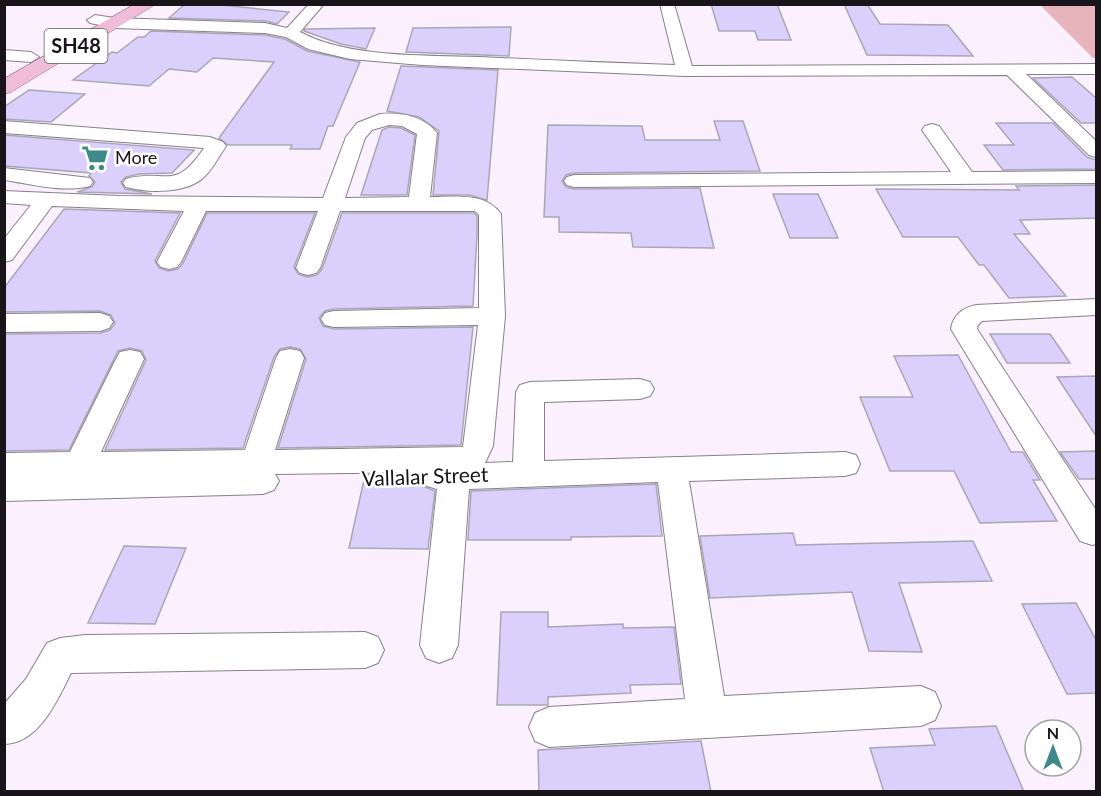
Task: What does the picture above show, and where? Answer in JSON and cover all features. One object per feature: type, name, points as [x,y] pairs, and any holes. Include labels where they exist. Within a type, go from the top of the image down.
[{"type":"main road","name":"SH48","points":[[4,72],[122,4]]},
{"type":"main road","name":"SH48","points":[[4,88],[148,4]]},
{"type":"street","points":[[291,33],[317,4]]},
{"type":"street","points":[[667,4],[685,71]]},
{"type":"street","points":[[95,20],[114,23],[265,28],[291,33],[314,46],[350,54],[422,60],[685,71],[1096,69]]},
{"type":"street","points":[[4,55],[31,57]]},
{"type":"street","points":[[1013,71],[1096,151]]},
{"type":"street","points":[[308,268],[356,137],[363,126],[378,120],[408,121],[420,124],[427,133],[419,204]]},
{"type":"street","points":[[4,127],[210,142],[216,146],[195,175],[179,182],[59,182],[4,174]]},
{"type":"street","points":[[932,130],[966,178]]},
{"type":"street","points":[[574,181],[1096,177]]},
{"type":"street","points":[[4,197],[198,203],[465,203],[482,206],[490,214],[492,316],[478,446],[473,456],[458,460],[4,465]]},
{"type":"street","points":[[4,255],[46,200]]},
{"type":"street","points":[[169,262],[198,203]]},
{"type":"street","points":[[1092,531],[964,329],[965,321],[976,313],[1096,307]]},
{"type":"street","points":[[334,319],[492,316]]},
{"type":"street","points":[[4,323],[100,322]]},
{"type":"street","points":[[256,462],[290,358]]},
{"type":"street","points":[[80,464],[130,359]]},
{"type":"street","points":[[528,474],[530,392],[640,390]]},
{"type":"street","name":"Vallalar Street","points":[[4,488],[454,477],[845,464]]},
{"type":"street","points":[[672,470],[707,717]]},
{"type":"street","points":[[439,645],[454,477]]},
{"type":"street","points":[[4,724],[13,724],[40,693],[60,656],[85,653],[365,650]]},
{"type":"street","points":[[549,727],[921,706]]},
{"type":"shaded area","points":[[1040,5],[1096,5],[1096,58],[1093,58]]},
{"type":"building","points":[[185,4],[211,4],[289,12],[277,24],[265,21],[169,18]]},
{"type":"building","points":[[711,4],[777,4],[791,40],[758,40],[755,31],[719,31]]},
{"type":"building","points":[[844,4],[867,4],[880,24],[948,25],[973,56],[867,55]]},
{"type":"building","points":[[511,27],[509,56],[406,52],[413,28]]},
{"type":"building","points":[[375,28],[366,49],[341,44],[304,31],[305,29]]},
{"type":"building","points":[[151,31],[265,35],[285,39],[307,51],[360,62],[333,126],[328,126],[320,149],[290,149],[292,145],[228,145],[219,138],[274,62],[213,58],[197,72],[169,69],[149,86],[73,80],[112,52],[117,53],[138,37],[144,37]]},
{"type":"building","points":[[401,66],[498,70],[487,200],[469,195],[433,195],[439,131],[419,117],[387,111]]},
{"type":"building","points":[[1072,77],[1096,98],[1096,123],[1081,123],[1033,78]]},
{"type":"building","points":[[29,90],[85,94],[51,122],[4,119],[4,107]]},
{"type":"building","points":[[714,121],[743,121],[760,171],[574,173],[566,175],[562,181],[566,187],[574,189],[700,188],[714,248],[633,247],[631,233],[559,232],[559,217],[544,217],[548,125],[642,126],[645,140],[720,140]]},
{"type":"building","points":[[996,123],[1053,123],[1087,157],[1096,160],[1096,169],[1003,170],[984,145],[1014,145]]},
{"type":"building","points":[[389,127],[401,128],[415,135],[407,195],[361,195],[382,130]]},
{"type":"building","name":"More","points":[[4,135],[194,150],[172,173],[139,174],[126,177],[121,182],[125,189],[152,194],[77,192],[92,187],[95,182],[89,176],[91,173],[4,166]]},
{"type":"building","points":[[1096,185],[1096,218],[1020,220],[1030,234],[1014,234],[1066,296],[1009,298],[984,265],[979,265],[958,237],[903,237],[876,189],[1019,190],[1016,186]]},
{"type":"building","points":[[773,194],[818,194],[838,238],[790,238]]},
{"type":"building","points":[[64,209],[180,213],[155,261],[159,268],[168,271],[178,269],[183,263],[207,213],[315,213],[294,267],[298,274],[307,277],[317,275],[322,269],[342,213],[474,213],[477,216],[477,235],[473,306],[334,309],[325,311],[319,318],[323,326],[334,329],[473,327],[461,445],[278,448],[306,359],[300,349],[290,347],[280,349],[274,357],[243,448],[105,450],[146,360],[142,351],[130,348],[118,351],[69,450],[4,451],[4,334],[100,333],[110,330],[115,323],[111,315],[100,311],[4,312],[4,288]]},
{"type":"building","points":[[990,334],[1050,334],[1070,363],[1007,363]]},
{"type":"building","points":[[958,355],[1011,452],[1023,452],[1040,480],[1033,480],[1057,521],[980,523],[954,471],[890,471],[860,397],[913,397],[894,356]]},
{"type":"building","points":[[1096,376],[1096,436],[1057,377]]},
{"type":"building","points":[[1096,451],[1096,479],[1079,479],[1060,452]]},
{"type":"building","points":[[421,474],[420,478],[425,487],[435,491],[428,549],[349,548],[365,475]]},
{"type":"building","points":[[656,484],[662,536],[571,537],[571,540],[468,540],[471,491]]},
{"type":"building","points":[[793,533],[796,545],[973,541],[992,581],[899,583],[922,652],[869,651],[852,592],[710,598],[700,536]]},
{"type":"building","points":[[124,546],[186,548],[155,624],[88,623]]},
{"type":"building","points":[[1076,603],[1096,640],[1096,693],[1067,694],[1022,604]]},
{"type":"building","points":[[501,612],[548,612],[548,627],[623,624],[623,628],[674,627],[681,684],[630,685],[631,693],[548,697],[548,705],[497,705]]},
{"type":"building","points":[[996,726],[1024,792],[884,792],[870,748],[935,745],[929,729]]},
{"type":"building","points":[[701,741],[711,792],[539,792],[538,750]]},
{"type":"place","name":"More","points":[[95,158]]}]
